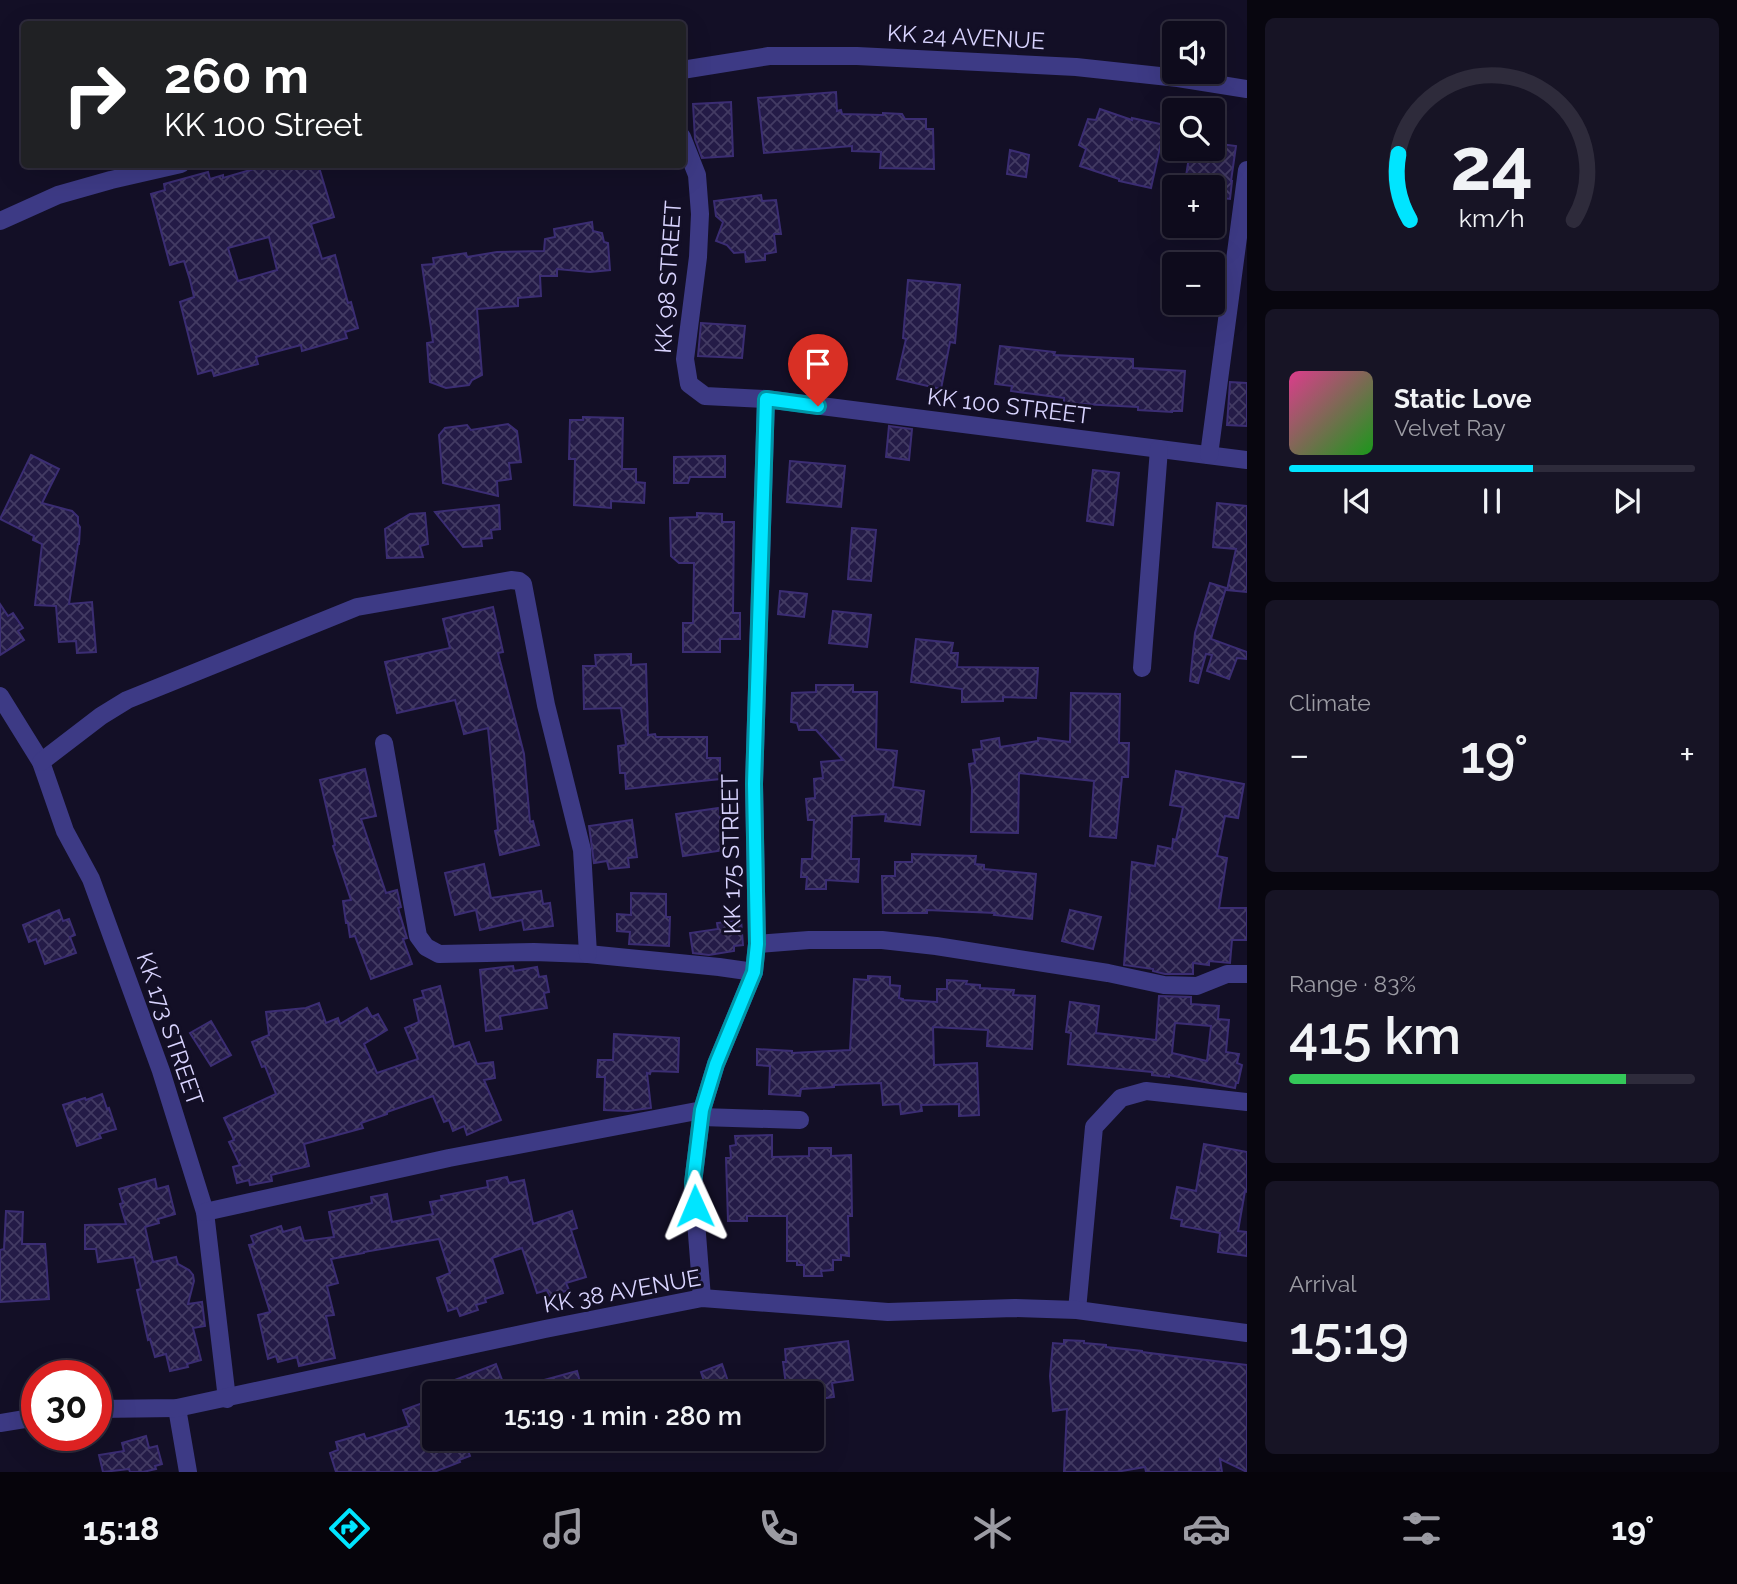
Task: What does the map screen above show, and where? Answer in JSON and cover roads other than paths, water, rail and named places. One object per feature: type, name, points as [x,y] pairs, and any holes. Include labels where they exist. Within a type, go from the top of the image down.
[{"type":"street","name":"KK 24 AVENUE","points":[[686,70],[769,56],[857,56],[1076,67],[1178,78],[1247,89]]},
{"type":"street","name":"KK 98 STREET","points":[[686,148],[697,175],[700,214],[698,257],[685,359],[689,384],[705,396],[766,399]]},
{"type":"street","points":[[0,221],[58,195],[164,168]]},
{"type":"street","points":[[1209,456],[1247,170]]},
{"type":"street","name":"KK 100 STREET","points":[[766,399],[1247,460]]},
{"type":"street","name":"KK 175 STREET","points":[[702,1298],[693,1183],[701,1113],[716,1064],[754,972],[757,944],[754,784],[766,399]]},
{"type":"street","points":[[1142,668],[1159,449]]},
{"type":"street","points":[[41,762],[101,716],[127,700],[357,607],[511,580],[519,581],[523,584],[546,705],[582,850],[588,954]]},
{"type":"street","name":"KK 173 STREET","points":[[0,696],[41,762],[65,831],[91,879],[161,1071],[205,1212],[227,1399]]},
{"type":"street","points":[[384,743],[418,936],[426,947],[439,954],[588,954],[754,972]]},
{"type":"street","points":[[757,944],[809,940],[882,940],[1108,973],[1164,985],[1197,986],[1227,974],[1247,974]]},
{"type":"street","points":[[1077,1310],[1094,1127],[1121,1098],[1146,1091],[1247,1102]]},
{"type":"street","points":[[205,1212],[449,1158],[701,1113],[800,1120]]},
{"type":"street","name":"KK 38 AVENUE","points":[[112,1409],[177,1408],[227,1399],[532,1332],[702,1298],[888,1312],[1014,1308],[1077,1310],[1247,1334]]},
{"type":"street","points":[[177,1408],[188,1472]]},
{"type":"street","points":[[0,1423],[21,1420]]}]
